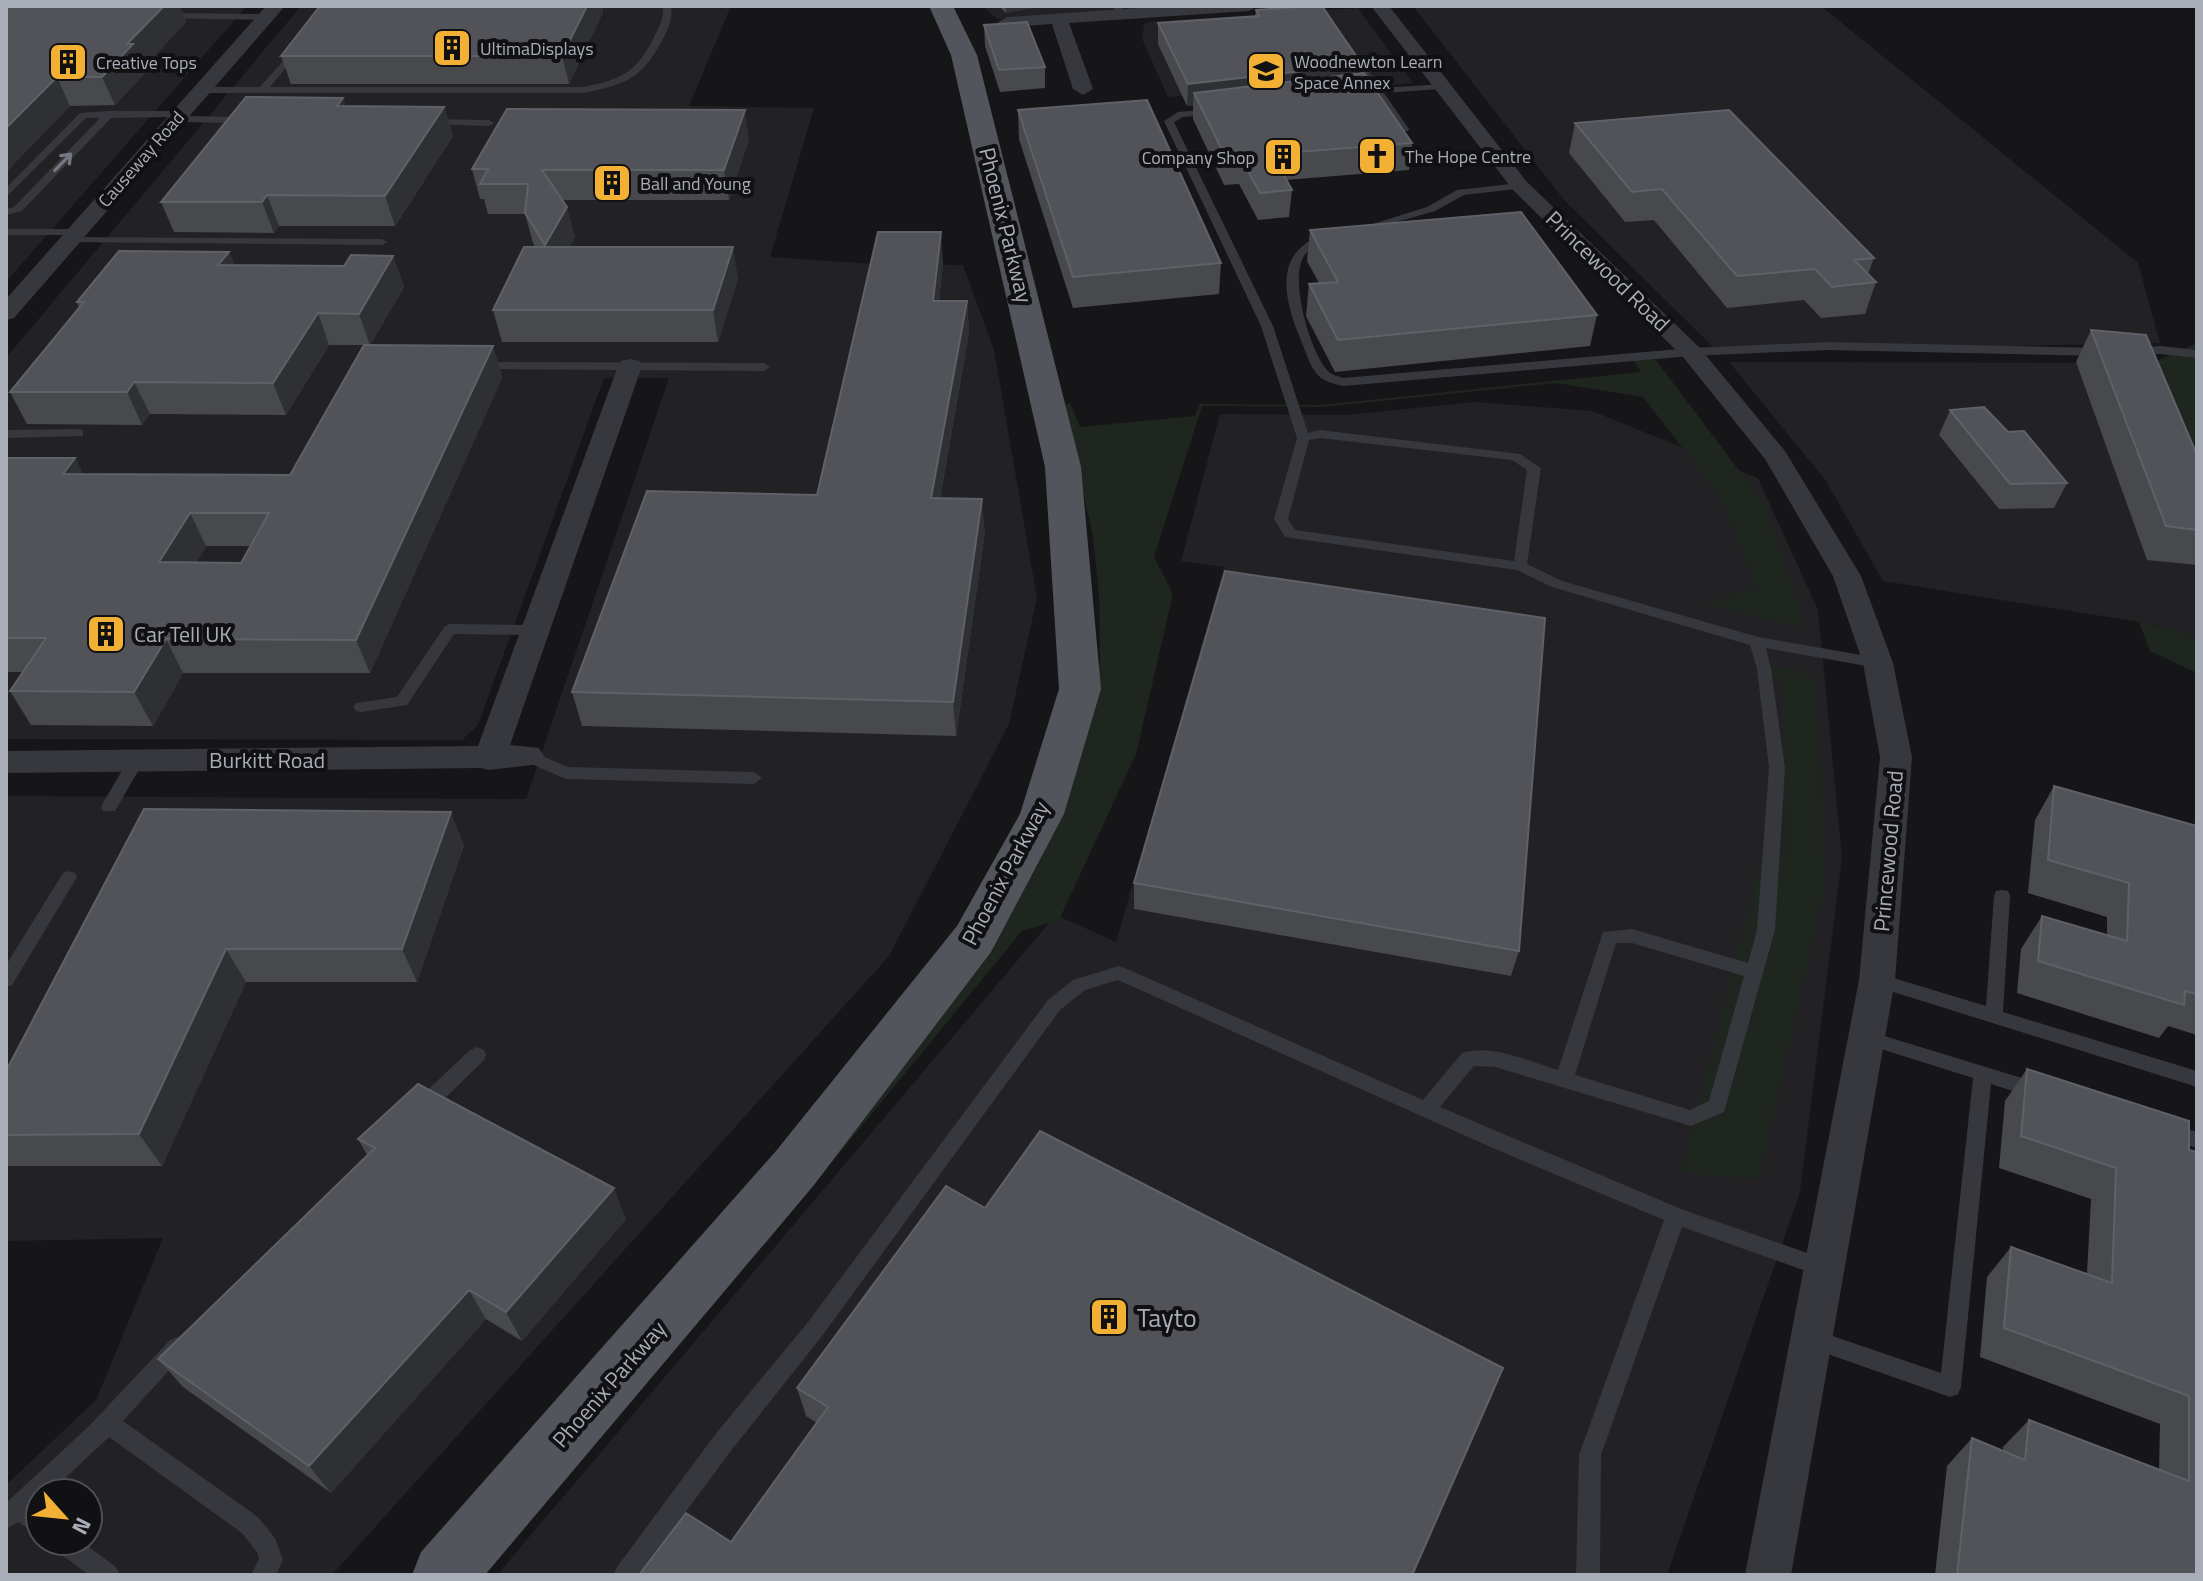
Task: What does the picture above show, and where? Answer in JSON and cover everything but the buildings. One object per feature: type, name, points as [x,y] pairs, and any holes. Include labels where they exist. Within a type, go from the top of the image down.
[{"type":"main road","name":"Phoenix Parkway","points":[[444,1575],[795,1168],[974,939],[1042,814],[1080,689],[1063,467],[964,55],[941,6]]},
{"type":"street","points":[[1007,22],[1059,19],[1120,10],[1172,16],[1249,6]]},
{"type":"street","name":"Princewood Road","points":[[1380,6],[1520,186],[1691,352],[1776,456],[1847,576],[1878,663],[1896,757],[1877,980],[1768,1575]]},
{"type":"street","name":"Causeway Road","points":[[6,313],[271,12]]},
{"type":"street","points":[[1059,19],[1083,89]]},
{"type":"street","points":[[489,759],[630,366]]},
{"type":"street","name":"Burkitt Road","points":[[6,762],[489,759],[528,756]]},
{"type":"lane","points":[[201,90],[584,90],[633,76],[646,64],[669,16],[667,6]]},
{"type":"lane","points":[[153,16],[271,12]]},
{"type":"lane","points":[[1336,31],[1404,129]]},
{"type":"lane","points":[[263,90],[303,42]]},
{"type":"lane","points":[[1339,94],[1440,86]]},
{"type":"lane","points":[[1152,116],[1219,111]]},
{"type":"lane","points":[[6,212],[18,209],[109,114]]},
{"type":"lane","points":[[1181,114],[1169,121],[1267,326],[1303,438],[1281,519],[1290,534],[1520,566],[1557,584],[1757,642],[1878,663]]},
{"type":"lane","points":[[6,194],[83,115],[257,120]]},
{"type":"lane","points":[[417,122],[489,123]]},
{"type":"lane","points":[[1349,231],[1403,220],[1461,192],[1520,186]]},
{"type":"lane","points":[[6,232],[382,242]]},
{"type":"lane","points":[[1336,234],[1309,243],[1297,259],[1292,276],[1295,312],[1318,366],[1330,378],[1355,383],[1691,352],[1828,346],[1947,351],[2160,350],[2197,354]]},
{"type":"lane","points":[[457,366],[764,367]]},
{"type":"lane","points":[[6,434],[78,433]]},
{"type":"lane","points":[[1303,438],[1320,434],[1515,457],[1534,468],[1520,566]]},
{"type":"lane","points":[[361,707],[402,701],[450,629],[534,630]]},
{"type":"lane","points":[[1427,1109],[1469,1058],[1495,1059],[1691,1118],[1717,1106],[1766,930],[1777,768],[1764,669],[1757,642]]},
{"type":"lane","points":[[528,756],[566,773],[754,778]]},
{"type":"lane","points":[[109,807],[136,761]]},
{"type":"lane","points":[[6,980],[69,877]]},
{"type":"lane","points":[[1994,1016],[2002,896]]},
{"type":"lane","points":[[1564,1080],[1609,937],[1632,936],[1754,972]]},
{"type":"lane","points":[[625,1575],[722,1444],[815,1329],[1054,1005],[1079,985],[1119,973],[1676,1216],[1825,1269]]},
{"type":"lane","points":[[1877,980],[2197,1079]]},
{"type":"lane","points":[[1868,1038],[2054,1096]]},
{"type":"lane","points":[[410,1119],[477,1055]]},
{"type":"lane","points":[[1812,1338],[1950,1387],[1983,1073]]},
{"type":"lane","points":[[2154,1127],[2197,1140]]},
{"type":"lane","points":[[1588,1575],[1590,1455],[1676,1216]]},
{"type":"lane","points":[[12,1513],[107,1423],[190,1333]]},
{"type":"lane","points":[[107,1423],[250,1525],[267,1546],[271,1560],[263,1575]]},
{"type":"lane","points":[[84,1557],[108,1575]]},
{"type":"shaded area","points":[[247,6],[6,282],[6,8]]},
{"type":"shaded area","points":[[301,6],[731,6],[689,106],[814,108],[770,257],[874,264],[963,265],[994,350],[1037,598],[1009,724],[889,956],[332,1575],[6,1575],[6,1485],[96,1400],[163,1238],[6,1241],[6,796],[526,799],[669,378],[604,378],[478,725],[462,740],[6,739],[6,358]]},
{"type":"shaded area","points":[[983,6],[1182,6],[997,19]]},
{"type":"shaded area","points":[[1413,6],[1821,6],[2138,263],[2160,343],[1954,347],[1832,342],[1713,347],[1564,200]]},
{"type":"shaded area","points":[[1358,8],[1413,83],[1295,94],[1291,86],[1168,97],[1142,39],[1144,25],[1148,22]]},
{"type":"shaded area","points":[[2197,343],[2197,464],[2145,366]]},
{"type":"shaded area","points":[[1632,359],[1656,360],[1765,505],[1804,624],[1798,626],[1703,602],[1758,589],[1722,499],[1643,397],[1556,383],[1322,407],[1202,406],[1154,557],[1173,594],[1136,754],[1059,920],[1022,931],[765,1244],[722,1260],[1075,763],[1100,663],[1099,596],[1093,537],[1064,405],[1070,403],[1080,427],[1195,416],[1200,404],[1321,405],[1641,372]]},
{"type":"shaded area","points":[[1729,362],[2155,363],[2197,449],[2197,637],[2139,622],[1883,581],[1826,481]]},
{"type":"shaded area","points":[[1475,402],[1592,411],[1758,478],[1818,610],[1842,857],[1800,1192],[1667,1575],[497,1575],[1056,915],[1116,942],[1224,567],[1181,561],[1220,414],[1346,415]]},
{"type":"shaded area","points":[[2139,622],[2197,637],[2197,673],[2150,651]]},
{"type":"shaded area","points":[[1763,663],[1817,677],[1824,889],[1760,1175],[1756,1179],[1681,1172],[1763,852],[1789,856],[1781,678],[1759,674]]},
{"type":"place","name":"UltimaDisplays","points":[[452,48]]},
{"type":"place","name":"Creative Tops","points":[[68,62]]},
{"type":"place","name":"Woodnewton Learn Space Annex","points":[[1266,71]]},
{"type":"place","name":"The Hope Centre","points":[[1377,156]]},
{"type":"place","name":"Company Shop","points":[[1283,157]]},
{"type":"place","name":"Ball and Young","points":[[612,183]]},
{"type":"place","name":"Car Tell UK","points":[[106,634]]},
{"type":"place","name":"Tayto","points":[[1109,1317]]}]
